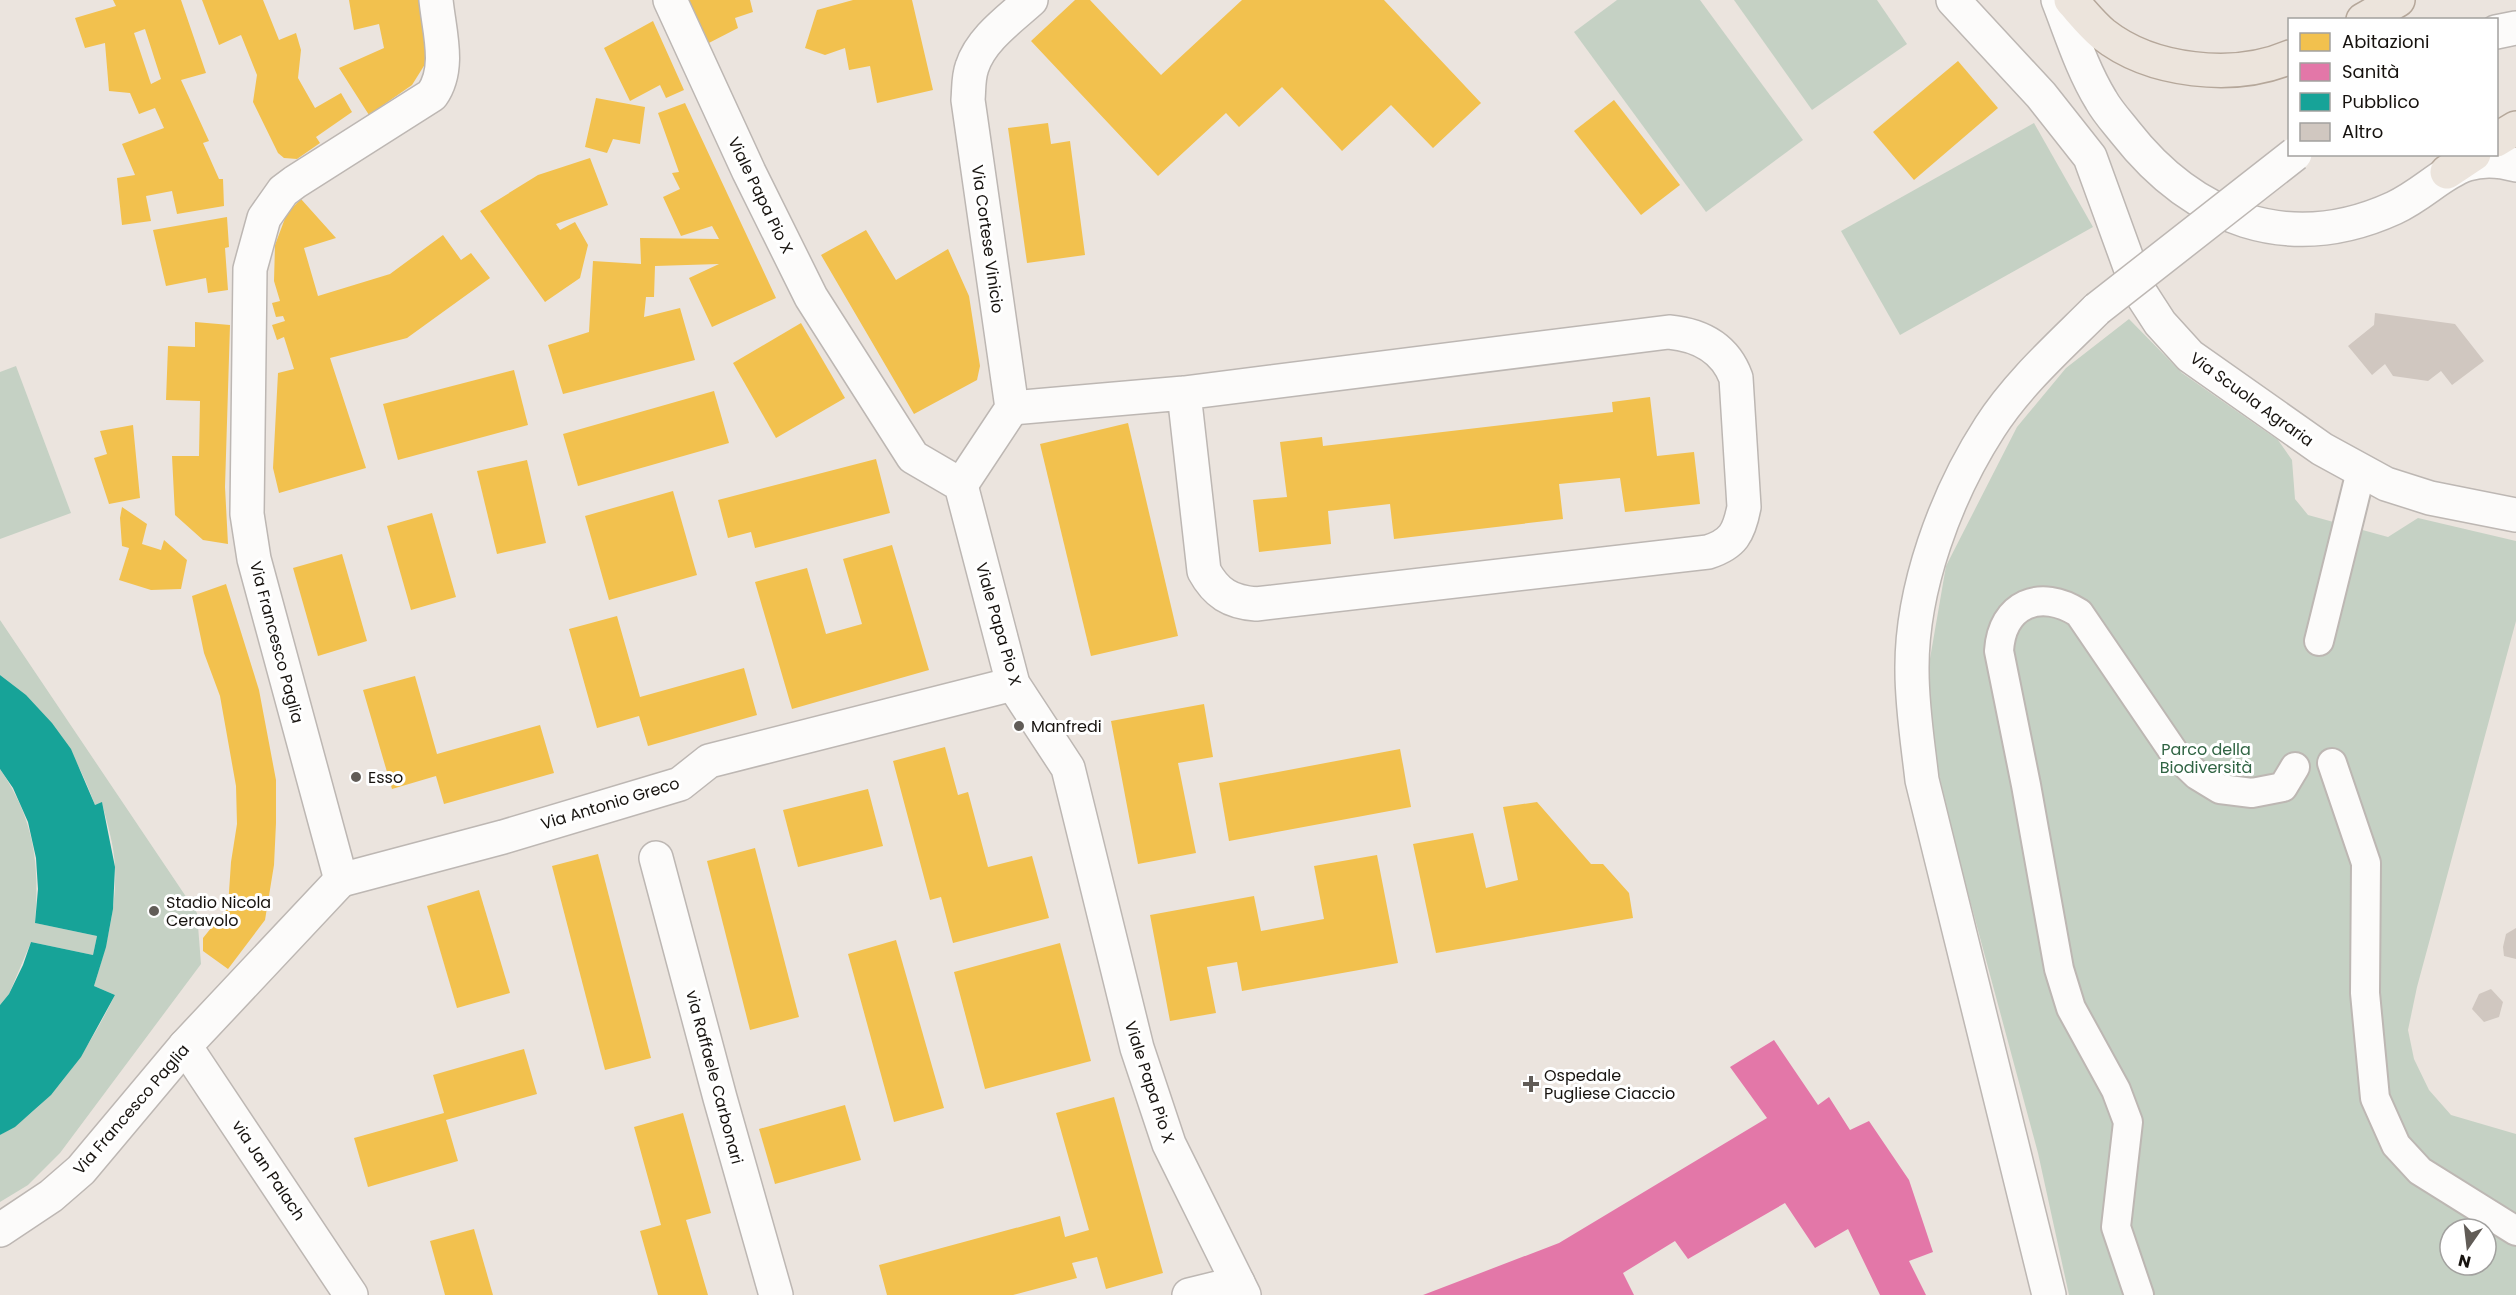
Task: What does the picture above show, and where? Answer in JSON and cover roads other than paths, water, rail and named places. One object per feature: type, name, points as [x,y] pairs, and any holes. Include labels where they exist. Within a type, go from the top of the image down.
[{"type":"highway","points":[[2071,0],[2104,34],[2136,52],[2175,66],[2210,71],[2249,69],[2288,57]]},
{"type":"highway","points":[[2366,18],[2398,0]]},
{"type":"highway","points":[[2498,139],[2516,128]]},
{"type":"street","name":"Via Francesco Paglia","points":[[0,1230],[51,1196],[81,1170],[185,1046],[341,880],[254,559],[247,514],[250,269],[264,218],[283,191],[432,95],[441,76],[443,62],[436,0]]},
{"type":"street","name":"Viale Papa Pio X","points":[[670,0],[749,172],[811,297],[913,457],[961,485],[1013,684],[1068,768],[1137,1048],[1169,1144],[1241,1289]]},
{"type":"street","name":"Via Cortese Vinicio","points":[[1012,408],[968,100],[972,67],[988,39],[1031,0]]},
{"type":"street","name":"Via Scuola Agraria","points":[[1953,0],[2041,95],[2090,157],[2138,289],[2160,323],[2190,356],[2322,449],[2386,484],[2430,498],[2516,515]]},
{"type":"street","points":[[2058,0],[2101,101],[2141,152],[2164,176],[2188,193],[2223,213],[2251,224],[2286,228],[2327,228],[2360,222],[2395,208],[2460,163],[2492,160],[2516,165]]},
{"type":"street","points":[[2498,32],[2516,28]]},
{"type":"street","points":[[2049,1295],[1922,780],[1915,723],[1912,669],[1916,614],[1930,557],[1949,506],[1991,426],[2019,390],[2097,309],[2292,156]]},
{"type":"street","points":[[961,485],[1012,408],[1184,393],[1669,332],[1686,333],[1723,354],[1736,378],[1744,507],[1741,522],[1735,536],[1724,547],[1708,552],[1256,604],[1238,603],[1224,596],[1212,586],[1204,571],[1184,393]]},
{"type":"street","points":[[2319,641],[2361,471]]},
{"type":"street","points":[[2139,1295],[2128,1270],[2116,1227],[2128,1122],[2116,1090],[2071,1008],[2059,969],[1999,651],[2000,635],[2007,620],[2025,605],[2049,600],[2065,604],[2079,613],[2175,754],[2197,776],[2220,789],[2252,793],[2283,787],[2295,767]]},
{"type":"street","name":"Via Antonio Greco","points":[[341,880],[503,837],[680,784],[709,761],[1013,684]]},
{"type":"street","points":[[2332,763],[2366,863],[2365,993],[2374,1098],[2396,1144],[2420,1171],[2516,1231]]},
{"type":"street","name":"via Raffaele Carbonari","points":[[656,858],[720,1098],[776,1295]]},
{"type":"street","name":"via Jan Palach","points":[[185,1046],[351,1295]]},
{"type":"street","points":[[1189,1295],[1241,1289]]},
{"type":"place","name":"Manfredi","points":[[1019,726]]},
{"type":"place","name":"Esso","points":[[356,777]]},
{"type":"place","name":"Stadio Nicola Ceravolo","points":[[154,911]]},
{"type":"place","name":"Ospedale Pugliese Ciaccio","points":[[1531,1084]]},
{"type":"park label","name":"Parco della Biodiversità","points":[[2206,758]]}]
